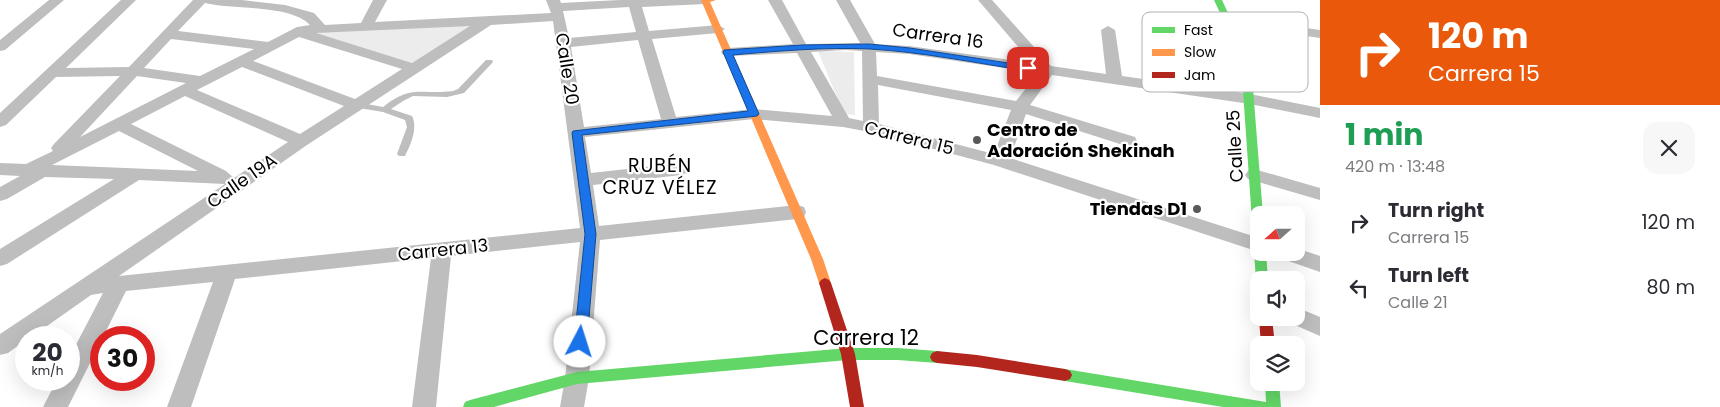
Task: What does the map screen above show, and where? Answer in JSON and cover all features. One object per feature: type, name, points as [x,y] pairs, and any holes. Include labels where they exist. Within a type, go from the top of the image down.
[{"type":"street","points":[[0,47],[57,0]]},
{"type":"street","points":[[0,122],[129,0]]},
{"type":"street","points":[[41,166],[200,0]]},
{"type":"street","points":[[209,0],[286,9],[309,16],[320,28]]},
{"type":"street","points":[[366,26],[380,0]]},
{"type":"street","points":[[705,0],[816,259],[848,354],[857,407]]},
{"type":"street","points":[[0,195],[41,166],[200,81],[299,31],[320,28],[487,21],[555,8],[712,0]]},
{"type":"street","points":[[775,0],[843,122]]},
{"type":"street","points":[[843,0],[869,46],[871,127]]},
{"type":"street","points":[[985,0],[1048,71],[1020,107],[1000,161]]},
{"type":"street","name":"Calle 25","points":[[1218,0],[1225,12]]},
{"type":"street","points":[[634,3],[670,123]]},
{"type":"street","name":"Calle 20","points":[[555,8],[563,43],[577,133],[590,234],[577,378],[572,407]]},
{"type":"street","name":"Calle 19A","points":[[3,340],[88,287],[232,181],[301,141],[487,21]]},
{"type":"street","points":[[563,43],[718,29]]},
{"type":"street","points":[[1108,30],[1116,81]]},
{"type":"street","points":[[299,31],[414,68]]},
{"type":"street","points":[[168,34],[268,46]]},
{"type":"street","name":"Carrera 16","points":[[728,52],[802,47],[869,46],[910,50],[1142,84]]},
{"type":"street","points":[[240,61],[356,105]]},
{"type":"street","points":[[52,73],[134,71],[200,81]]},
{"type":"street","points":[[870,79],[1020,107],[1129,141]]},
{"type":"street","points":[[183,90],[301,141]]},
{"type":"street","name":"Carrera 16","points":[[1198,92],[1250,99],[1320,113]]},
{"type":"street","name":"Calle 25","points":[[1249,92],[1257,206]]},
{"type":"street","points":[[0,104],[19,104]]},
{"type":"street","name":"Carrera 15","points":[[577,133],[754,114],[843,122],[871,127],[1000,161],[1250,242]]},
{"type":"street","points":[[118,124],[232,181]]},
{"type":"street","points":[[0,169],[41,166],[232,181]]},
{"type":"street","points":[[583,180],[681,169]]},
{"type":"street","points":[[0,259],[136,174]]},
{"type":"street","points":[[1254,175],[1320,194]]},
{"type":"street","name":"Carrera 13","points":[[88,287],[797,212]]},
{"type":"street","points":[[424,407],[442,250]]},
{"type":"street","points":[[1305,259],[1320,264]]},
{"type":"street","points":[[179,407],[227,272]]},
{"type":"street","points":[[55,407],[119,284]]},
{"type":"street","points":[[1305,320],[1320,327]]},
{"type":"street","name":"Carrera 12","points":[[470,407],[577,378],[848,354],[898,354],[977,361],[1263,407]]},
{"type":"street","points":[[1273,391],[1274,407]]},
{"type":"lane","points":[[385,110],[406,95],[421,93],[445,96],[461,91],[489,62]]},
{"type":"lane","points":[[356,105],[406,115],[411,119],[411,127],[402,154]]},
{"type":"shaded area","points":[[473,25],[412,63],[309,32]]},
{"type":"shaded area","points":[[818,51],[854,52],[855,115],[844,114]]},
{"type":"traffic: fast","points":[[1218,0],[1224,12]]},
{"type":"traffic: fast","points":[[1248,92],[1257,206]]},
{"type":"traffic: fast","points":[[1261,261],[1261,271]]},
{"type":"traffic: fast","points":[[470,407],[577,378],[848,354],[898,354],[937,357]]},
{"type":"traffic: fast","points":[[1065,375],[1263,407]]},
{"type":"traffic: fast","points":[[1273,391],[1274,407]]},
{"type":"traffic: slow","points":[[712,0],[705,0],[817,259],[825,283]]},
{"type":"traffic: jam","points":[[825,283],[848,354],[857,407]]},
{"type":"traffic: jam","points":[[1267,326],[1267,336]]},
{"type":"traffic: jam","points":[[937,357],[977,361],[1065,375]]},
{"type":"place","name":"Centro de Adoración Shekinah","points":[[977,140]]},
{"type":"place","name":"Tiendas D1","points":[[1197,209]]},
{"type":"district","name":"RUBÉN CRUZ VÉLEZ","points":[[660,176]]},
{"type":"route","points":[[580,342],[590,234],[577,133],[754,114],[728,52],[802,47],[869,46],[910,50],[1028,68]]}]
